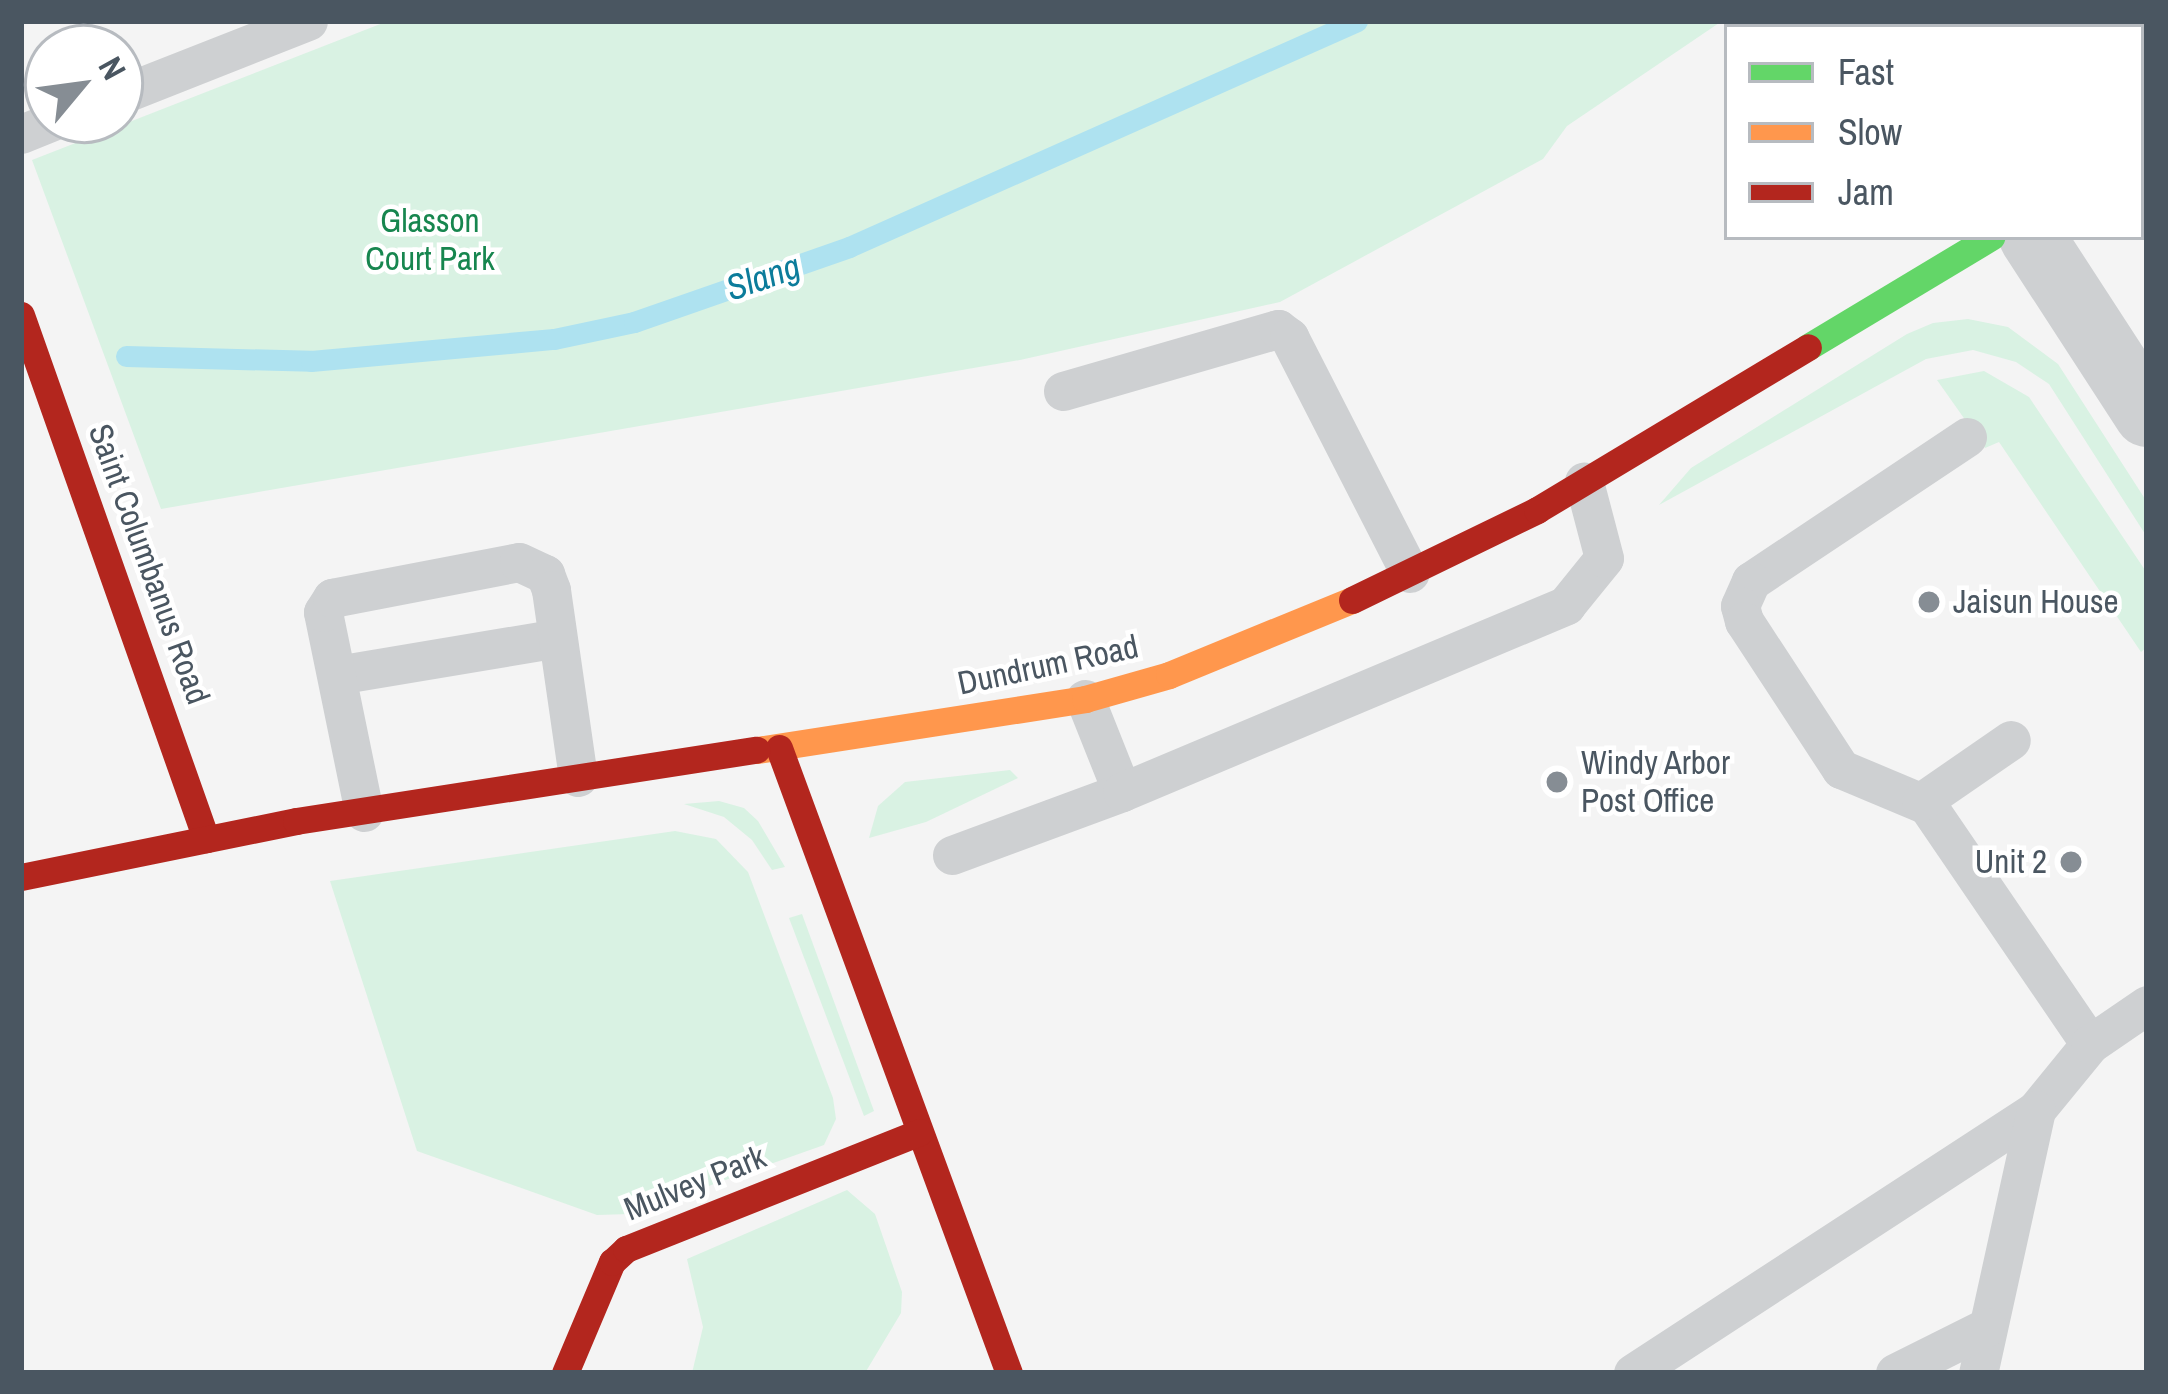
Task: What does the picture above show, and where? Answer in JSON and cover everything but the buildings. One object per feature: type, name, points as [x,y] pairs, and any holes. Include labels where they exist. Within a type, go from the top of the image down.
[{"type":"main road","name":"Dundrum Road","points":[[21,878],[364,812],[1085,699],[1235,649],[1410,573],[1585,482],[1986,240]]},
{"type":"main road","name":"Saint Columbanus Road","points":[[21,315],[206,839]]},
{"type":"main road","points":[[778,748],[1008,1373]]},
{"type":"main road","name":"Mulvey Park","points":[[565,1373],[612,1262],[644,1239],[920,1132]]},
{"type":"street","points":[[2034,240],[2147,414]]},
{"type":"lane","points":[[144,86],[308,21]]},
{"type":"lane","points":[[1063,392],[1278,329],[1288,337],[1410,573]]},
{"type":"lane","points":[[1967,437],[1751,581],[1740,606],[1744,621],[1841,769],[1921,802],[2090,1044]]},
{"type":"lane","points":[[952,855],[1122,792],[1566,604],[1604,558],[1585,482]]},
{"type":"lane","points":[[364,812],[323,613],[332,598],[349,591],[532,564],[550,590],[578,777]]},
{"type":"lane","points":[[337,675],[557,638]]},
{"type":"lane","points":[[1085,699],[1122,792]]},
{"type":"lane","points":[[1921,802],[2011,740]]},
{"type":"lane","points":[[1633,1373],[2036,1110],[2090,1044],[2147,1005]]},
{"type":"lane","points":[[1978,1373],[2036,1110]]},
{"type":"lane","points":[[1895,1373],[1987,1327]]},
{"type":"green space","name":"Glasson Court Park","points":[[388,21],[1722,21],[1567,126],[1543,159],[1280,302],[1020,360],[161,509],[32,160],[73,144],[144,144],[144,116]]},
{"type":"green space","points":[[2017,21],[2147,21],[2147,64],[2144,66],[2144,24]]},
{"type":"green space","points":[[1968,319],[2008,327],[2058,364],[2147,502],[2147,537],[2049,384],[2016,362],[1973,350],[1926,359],[1659,505],[1691,468],[1907,334],[1933,323]]},
{"type":"green space","points":[[1984,371],[2029,397],[2147,573],[2147,647],[2141,652],[1999,442],[1985,448],[1937,380]]},
{"type":"green space","points":[[1010,770],[1018,778],[926,822],[869,838],[878,806],[905,782]]},
{"type":"green space","points":[[719,801],[744,808],[758,821],[785,867],[772,870],[752,840],[724,817],[684,804]]},
{"type":"green space","points":[[675,831],[716,839],[748,872],[833,1098],[836,1119],[824,1145],[630,1214],[597,1215],[417,1151],[330,881]]},
{"type":"green space","points":[[802,914],[874,1111],[864,1116],[789,918]]},
{"type":"green space","points":[[847,1190],[875,1214],[902,1292],[901,1313],[865,1373],[692,1373],[703,1327],[687,1259]]},
{"type":"waterway","name":"Slang","points":[[126,356],[311,361],[554,339],[634,322],[849,247],[1357,21]]},
{"type":"traffic: fast","points":[[1808,347],[1986,240]]},
{"type":"traffic: slow","points":[[757,750],[1085,699],[1169,675],[1352,600]]},
{"type":"traffic: jam","points":[[21,315],[206,839]]},
{"type":"traffic: jam","points":[[1352,600],[1537,510],[1808,347]]},
{"type":"traffic: jam","points":[[779,748],[1009,1373]]},
{"type":"traffic: jam","points":[[21,877],[296,821],[757,750]]},
{"type":"traffic: jam","points":[[565,1373],[612,1262],[626,1249],[920,1132]]},
{"type":"place","name":"Jaisun House","points":[[1929,602]]},
{"type":"place","name":"Windy Arbor Post Office","points":[[1557,782]]},
{"type":"place","name":"Unit 2","points":[[2071,862]]}]
